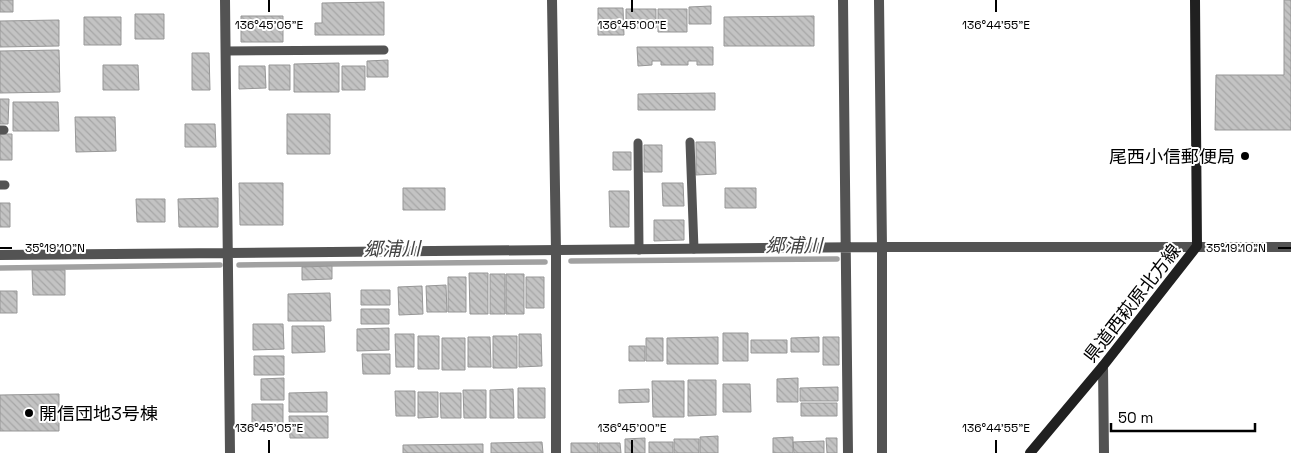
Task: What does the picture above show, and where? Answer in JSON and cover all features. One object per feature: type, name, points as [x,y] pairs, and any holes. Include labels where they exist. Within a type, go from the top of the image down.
[{"type":"main road","name":"県道西萩原北方線","points":[[1030,453],[1103,366],[1197,246],[1195,0]]},
{"type":"street","points":[[225,0],[230,453]]},
{"type":"street","points":[[552,0],[556,251],[556,453]]},
{"type":"street","points":[[843,0],[848,453]]},
{"type":"street","points":[[879,0],[882,453]]},
{"type":"street","points":[[0,255],[882,247],[1291,247]]},
{"type":"street","points":[[1103,366],[1104,453]]},
{"type":"lane","points":[[226,51],[384,50]]},
{"type":"lane","points":[[690,142],[694,249]]},
{"type":"lane","points":[[638,144],[639,250]]},
{"type":"building","points":[[0,0],[13,0],[13,12],[0,12]]},
{"type":"building","points":[[1284,0],[1291,0],[1291,130],[1215,130],[1216,75],[1284,75]]},
{"type":"building","points":[[384,2],[384,35],[315,35],[315,23],[322,23],[322,3]]},
{"type":"building","points":[[711,6],[711,24],[689,24],[689,7]]},
{"type":"building","points":[[598,8],[623,8],[624,35],[598,35]]},
{"type":"building","points":[[626,9],[656,9],[656,28],[626,28]]},
{"type":"building","points":[[658,9],[687,9],[687,32],[658,32]]},
{"type":"building","points":[[135,14],[164,14],[164,39],[135,39]]},
{"type":"building","points":[[241,16],[283,16],[283,42],[241,42]]},
{"type":"building","points":[[814,16],[814,46],[724,46],[724,17]]},
{"type":"building","points":[[84,17],[121,17],[121,45],[84,45]]},
{"type":"building","points":[[59,20],[59,46],[0,47],[0,21]]},
{"type":"building","points":[[637,47],[713,47],[713,65],[697,65],[697,61],[688,61],[688,65],[661,65],[661,61],[652,61],[652,65],[638,66]]},
{"type":"building","points":[[59,50],[60,92],[0,93],[0,51]]},
{"type":"building","points":[[192,53],[209,53],[210,90],[192,90]]},
{"type":"building","points":[[388,60],[388,77],[367,77],[367,61]]},
{"type":"building","points":[[339,63],[339,92],[294,92],[294,64]]},
{"type":"building","points":[[103,65],[138,65],[139,90],[103,90]]},
{"type":"building","points":[[269,65],[290,65],[290,90],[269,90]]},
{"type":"building","points":[[239,66],[265,66],[266,88],[239,89]]},
{"type":"building","points":[[342,66],[365,66],[365,90],[342,90]]},
{"type":"building","points":[[715,93],[715,110],[638,110],[638,94]]},
{"type":"building","points":[[0,99],[9,99],[8,124],[0,124]]},
{"type":"building","points":[[13,102],[58,102],[59,131],[13,131]]},
{"type":"building","points":[[287,114],[330,114],[330,154],[287,154]]},
{"type":"building","points":[[75,117],[115,117],[116,151],[76,152]]},
{"type":"building","points":[[185,124],[215,124],[216,147],[185,147]]},
{"type":"building","points":[[0,134],[12,134],[12,160],[0,160]]},
{"type":"building","points":[[696,142],[715,142],[716,174],[696,175]]},
{"type":"building","points":[[644,145],[662,145],[662,172],[644,172]]},
{"type":"building","points":[[613,152],[631,152],[631,170],[613,170]]},
{"type":"building","points":[[239,183],[283,183],[283,225],[240,225]]},
{"type":"building","points":[[662,183],[683,183],[684,206],[663,206]]},
{"type":"building","points":[[403,188],[445,188],[445,210],[403,210]]},
{"type":"building","points":[[725,188],[756,188],[756,208],[725,208]]},
{"type":"building","points":[[609,191],[629,191],[629,227],[610,227]]},
{"type":"building","points":[[218,198],[218,227],[179,227],[178,199]]},
{"type":"building","points":[[136,199],[165,199],[165,222],[137,222]]},
{"type":"building","points":[[0,203],[10,203],[10,227],[0,227]]},
{"type":"building","points":[[654,220],[684,220],[684,240],[654,241]]},
{"type":"building","points":[[332,266],[332,279],[302,280],[302,267]]},
{"type":"building","points":[[32,270],[65,270],[65,295],[33,295]]},
{"type":"building","points":[[469,273],[488,273],[488,314],[470,314]]},
{"type":"building","points":[[490,274],[505,274],[505,314],[490,314]]},
{"type":"building","points":[[506,274],[524,274],[524,314],[506,314]]},
{"type":"building","points":[[448,277],[466,277],[466,312],[448,312]]},
{"type":"building","points":[[526,277],[544,277],[544,308],[526,308]]},
{"type":"building","points":[[446,285],[447,312],[427,312],[426,286]]},
{"type":"building","points":[[422,286],[423,314],[399,315],[398,287]]},
{"type":"building","points":[[361,290],[390,290],[390,305],[361,305]]},
{"type":"building","points":[[0,291],[17,291],[17,313],[0,313]]},
{"type":"building","points":[[330,293],[331,321],[288,321],[288,294]]},
{"type":"building","points":[[361,309],[389,309],[389,324],[361,324]]},
{"type":"building","points":[[253,324],[283,324],[284,349],[253,350]]},
{"type":"building","points":[[292,326],[324,326],[325,352],[292,353]]},
{"type":"building","points":[[389,328],[389,350],[357,351],[357,329]]},
{"type":"building","points":[[723,333],[748,333],[748,361],[723,361]]},
{"type":"building","points":[[395,334],[414,334],[414,367],[396,367]]},
{"type":"building","points":[[519,334],[541,334],[542,366],[519,367]]},
{"type":"building","points":[[418,336],[439,336],[439,369],[418,369]]},
{"type":"building","points":[[493,336],[517,336],[517,368],[493,368]]},
{"type":"building","points":[[468,337],[490,337],[491,367],[468,367]]},
{"type":"building","points":[[718,337],[718,364],[667,364],[667,338]]},
{"type":"building","points":[[819,337],[819,352],[791,352],[791,338]]},
{"type":"building","points":[[823,337],[839,337],[839,365],[823,365]]},
{"type":"building","points":[[442,338],[465,338],[465,370],[442,370]]},
{"type":"building","points":[[646,338],[663,338],[663,361],[646,361]]},
{"type":"building","points":[[751,340],[787,340],[787,353],[751,353]]},
{"type":"building","points":[[629,346],[645,346],[645,361],[629,361]]},
{"type":"building","points":[[362,354],[390,354],[390,374],[363,374]]},
{"type":"building","points":[[254,356],[284,356],[284,375],[254,375]]},
{"type":"building","points":[[284,378],[284,400],[261,400],[261,379]]},
{"type":"building","points":[[798,378],[798,402],[777,402],[777,379]]},
{"type":"building","points":[[688,380],[716,380],[716,415],[688,416]]},
{"type":"building","points":[[652,381],[684,381],[684,417],[653,417]]},
{"type":"building","points":[[723,384],[750,384],[751,412],[723,412]]},
{"type":"building","points":[[838,387],[838,401],[800,401],[800,388]]},
{"type":"building","points":[[518,388],[545,388],[545,418],[518,418]]},
{"type":"building","points":[[513,389],[514,418],[490,418],[490,390]]},
{"type":"building","points":[[649,389],[649,402],[619,403],[619,390]]},
{"type":"building","points":[[463,390],[486,390],[486,418],[464,418]]},
{"type":"building","points":[[395,391],[415,391],[415,416],[396,416]]},
{"type":"building","points":[[327,392],[327,412],[289,412],[289,393]]},
{"type":"building","points":[[418,392],[438,392],[438,417],[418,418]]},
{"type":"building","points":[[440,393],[461,393],[461,418],[441,418]]},
{"type":"building","name":"開信団地3号棟","points":[[59,394],[59,431],[0,431],[0,395]]},
{"type":"building","points":[[801,403],[837,403],[837,416],[801,416]]},
{"type":"building","points":[[252,404],[283,404],[283,424],[252,424]]},
{"type":"building","points":[[289,416],[328,416],[328,438],[290,438]]},
{"type":"building","points":[[718,436],[718,453],[700,453],[700,437]]},
{"type":"building","points":[[793,437],[793,453],[773,453],[773,438]]},
{"type":"building","points":[[645,438],[645,453],[625,453],[625,439]]},
{"type":"building","points":[[826,438],[837,438],[837,453],[827,453]]},
{"type":"building","points":[[674,439],[699,439],[699,453],[674,453]]},
{"type":"building","points":[[824,441],[824,453],[794,453],[793,442]]},
{"type":"building","points":[[542,442],[543,453],[491,453],[491,443]]},
{"type":"building","points":[[649,442],[673,442],[673,453],[649,453]]},
{"type":"building","points":[[571,443],[598,443],[598,453],[571,453]]},
{"type":"building","points":[[599,443],[620,443],[621,453],[599,453]]},
{"type":"building","points":[[483,444],[483,453],[403,453],[403,445]]},
{"type":"waterway","name":"郷浦川","points":[[571,261],[837,259]]},
{"type":"waterway","name":"郷浦川","points":[[239,265],[545,262]]},
{"type":"waterway","name":"郷浦川","points":[[0,268],[220,265]]},
{"type":"place","name":"尾西小信郵便局","points":[[1245,156]]},
{"type":"place","name":"開信団地3号棟","points":[[29,413]]}]
